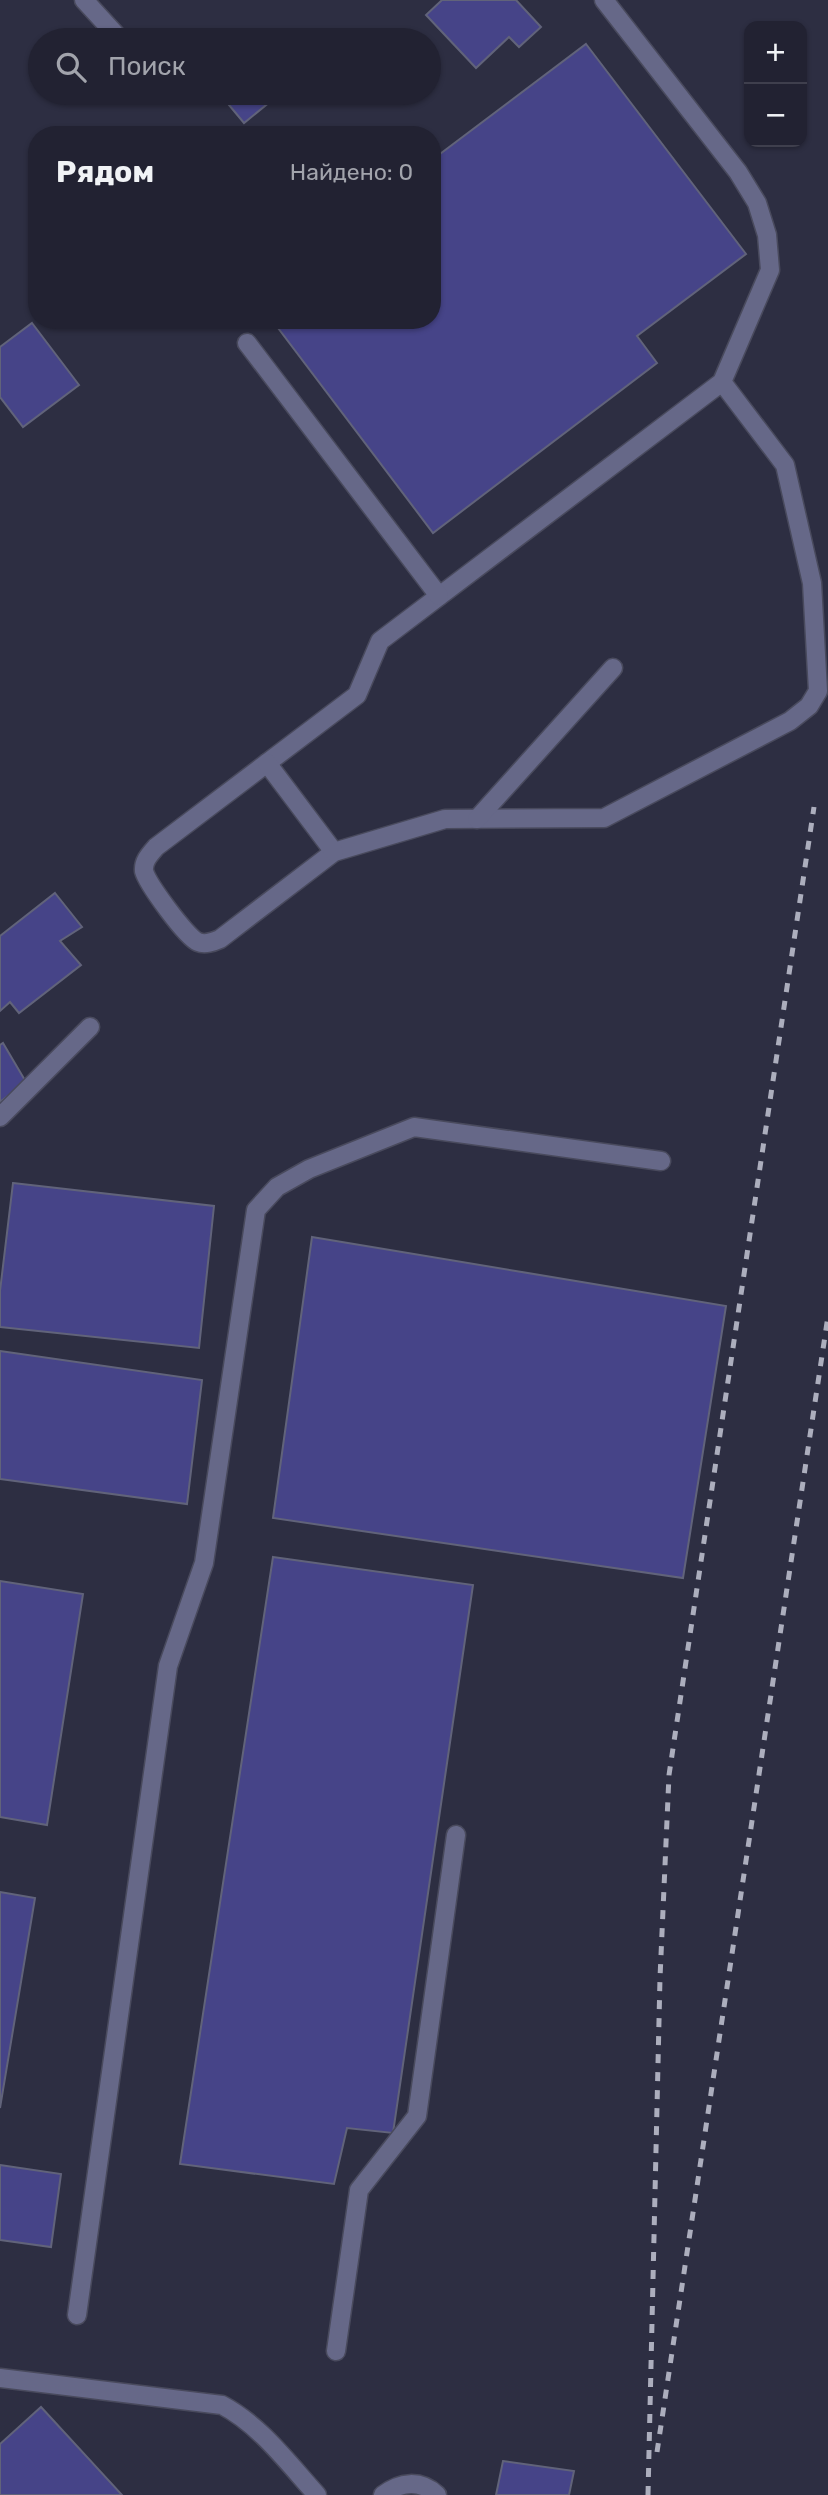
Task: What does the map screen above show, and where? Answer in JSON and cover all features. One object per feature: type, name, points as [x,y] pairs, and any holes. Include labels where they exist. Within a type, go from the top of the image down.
[{"type":"lane","points":[[84,0],[110,28]]},
{"type":"lane","points":[[604,0],[738,172],[757,203],[766,235],[770,270],[722,382],[380,641],[357,695],[146,857],[144,869],[149,883],[198,942],[209,943],[219,939],[334,852],[445,819],[604,818],[790,721],[809,706],[818,691],[819,674],[812,583],[785,466],[722,382]]},
{"type":"lane","points":[[247,343],[439,596]]},
{"type":"lane","points":[[477,819],[613,668]]},
{"type":"lane","points":[[267,763],[334,852]]},
{"type":"lane","points":[[0,1117],[90,1027]]},
{"type":"lane","points":[[77,2315],[168,1666],[204,1563],[256,1210],[277,1187],[309,1169],[414,1127],[661,1161]]},
{"type":"lane","points":[[336,2351],[359,2190],[417,2116],[456,1835]]},
{"type":"lane","points":[[0,2378],[222,2405],[240,2414],[257,2430],[317,2495]]},
{"type":"lane","points":[[383,2495],[405,2483],[421,2484],[437,2495]]},
{"type":"building","points":[[442,0],[516,0],[541,27],[519,47],[509,37],[476,68],[426,15]]},
{"type":"building","points":[[586,44],[746,254],[637,336],[657,363],[433,533],[279,329],[441,329],[441,153]]},
{"type":"building","points":[[229,105],[266,105],[244,123]]},
{"type":"building","points":[[28,326],[28,329],[37,329],[79,385],[23,427],[0,397],[0,347]]},
{"type":"building","points":[[55,893],[82,927],[60,941],[81,965],[19,1013],[10,1002],[0,1011],[0,936]]},
{"type":"building","points":[[3,1043],[26,1082],[0,1102],[0,1045]]},
{"type":"building","points":[[13,1183],[214,1206],[199,1348],[0,1327],[0,1291]]},
{"type":"building","points":[[312,1237],[726,1306],[683,1578],[273,1518]]},
{"type":"building","points":[[0,1351],[202,1380],[187,1504],[0,1479]]},
{"type":"building","points":[[273,1557],[473,1585],[393,2133],[347,2128],[334,2184],[180,2164]]},
{"type":"building","points":[[0,1581],[83,1594],[47,1825],[0,1817]]},
{"type":"building","points":[[0,1892],[35,1898],[0,2108]]},
{"type":"building","points":[[0,2165],[61,2174],[51,2247],[0,2240]]},
{"type":"building","points":[[41,2407],[122,2495],[0,2495],[0,2444]]},
{"type":"building","points":[[503,2461],[574,2471],[569,2495],[496,2495]]},
{"type":"railway","points":[[648,2495],[660,1978],[669,1775],[814,807]]},
{"type":"railway","points":[[657,2452],[828,1316]]}]
